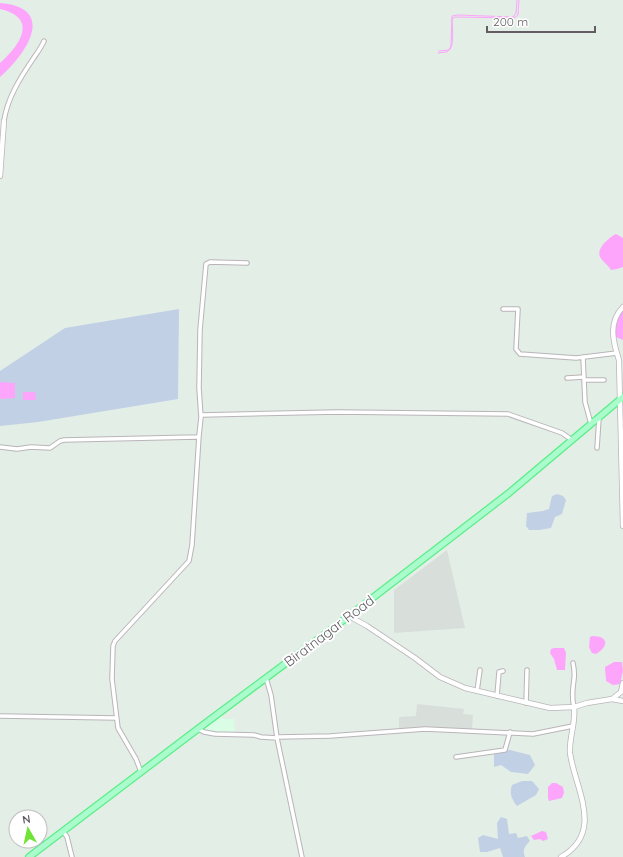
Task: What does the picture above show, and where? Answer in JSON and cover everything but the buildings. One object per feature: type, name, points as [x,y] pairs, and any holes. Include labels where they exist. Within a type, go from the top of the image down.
[{"type":"main road","name":"Biratnagar Road","points":[[28,857],[349,616],[509,493],[621,398]]},
{"type":"street","points":[[0,176],[5,110],[16,87],[32,59],[42,47],[44,41]]},
{"type":"street","points":[[141,772],[136,759],[120,735],[118,728],[112,679],[112,646],[190,560],[201,417],[199,388],[200,330],[206,264],[210,262],[246,263]]},
{"type":"street","points":[[623,307],[616,317],[613,325],[619,360],[621,398],[623,526]]},
{"type":"street","points":[[503,309],[518,309],[516,349],[520,354],[583,358],[617,353]]},
{"type":"street","points":[[583,358],[585,402],[590,424]]},
{"type":"street","points":[[567,378],[604,380]]},
{"type":"street","points":[[201,417],[205,414],[353,412],[508,414],[562,433],[572,440]]},
{"type":"street","points":[[597,448],[599,417]]},
{"type":"street","points":[[0,448],[50,448],[64,440],[191,438],[199,436]]},
{"type":"street","points":[[349,616],[367,626],[415,658],[440,677],[454,684],[497,696],[550,708],[574,707],[587,703],[612,699],[622,701],[621,692],[623,683]]},
{"type":"street","points":[[561,857],[567,854],[575,846],[582,836],[585,817],[570,755],[570,741],[575,716],[572,700],[572,690],[575,677],[573,663]]},
{"type":"street","points":[[477,691],[480,670]]},
{"type":"street","points":[[526,703],[527,670]]},
{"type":"street","points":[[497,696],[500,672],[503,671]]},
{"type":"street","points":[[266,678],[271,695],[276,738],[302,857]]},
{"type":"street","points":[[612,699],[621,692]]},
{"type":"street","points":[[0,716],[116,718]]},
{"type":"street","points":[[198,729],[215,734],[254,735],[276,738],[425,730],[533,734],[572,726]]},
{"type":"street","points":[[456,757],[505,750],[510,732]]},
{"type":"street","points":[[63,831],[67,837],[72,857]]},
{"type":"shaded area","points":[[0,3],[18,7],[28,13],[32,23],[32,33],[27,45],[19,56],[0,77],[0,63],[14,48],[19,40],[22,33],[22,25],[19,19],[12,13],[0,9]]},
{"type":"shaded area","points":[[616,234],[623,238],[623,267],[611,270],[601,259],[599,254],[604,243]]},
{"type":"shaded area","points":[[179,309],[178,399],[38,422],[0,426],[0,371],[65,328]]},
{"type":"shaded area","points":[[623,311],[623,340],[616,337],[616,330],[619,317]]},
{"type":"shaded area","points":[[0,382],[15,383],[15,398],[0,399]]},
{"type":"shaded area","points":[[23,392],[35,392],[36,400],[23,400]]},
{"type":"shaded area","points":[[557,494],[563,496],[566,500],[562,514],[555,517],[551,528],[529,530],[526,526],[527,513],[549,509],[552,496]]},
{"type":"shaded area","points":[[447,550],[465,628],[394,633],[394,590]]},
{"type":"shaded area","points":[[598,636],[605,642],[603,648],[596,654],[592,653],[589,647],[590,637]]},
{"type":"shaded area","points":[[564,648],[566,653],[565,670],[557,670],[554,659],[550,653],[551,649]]},
{"type":"shaded area","points":[[614,662],[622,662],[623,671],[620,684],[613,685],[606,681],[605,667]]},
{"type":"shaded area","points":[[417,704],[464,709],[463,714],[473,715],[472,729],[399,729],[399,717],[416,716]]},
{"type":"shaded area","points":[[220,715],[223,719],[234,719],[235,734],[202,729]]},
{"type":"shaded area","points":[[507,750],[530,755],[535,765],[528,774],[511,772],[501,765],[494,767],[494,754]]},
{"type":"shaded area","points":[[522,781],[532,781],[539,789],[536,795],[517,806],[512,796],[511,788],[512,785]]},
{"type":"shaded area","points":[[552,783],[556,783],[563,787],[564,793],[562,798],[549,801],[548,787]]},
{"type":"shaded area","points":[[501,817],[507,819],[509,834],[516,833],[518,838],[527,836],[530,841],[524,848],[525,857],[503,857],[500,848],[487,852],[480,852],[478,838],[483,835],[498,839],[497,823]]},
{"type":"shaded area","points":[[542,831],[546,832],[548,839],[543,841],[540,839],[534,840],[531,836]]},
{"type":"waterway","points":[[439,51],[449,50],[451,46],[452,16],[513,17],[516,13],[517,0]]},
{"type":"waterway","points":[[438,53],[446,52],[452,46],[452,19],[455,17],[514,18],[518,15],[519,0]]}]
